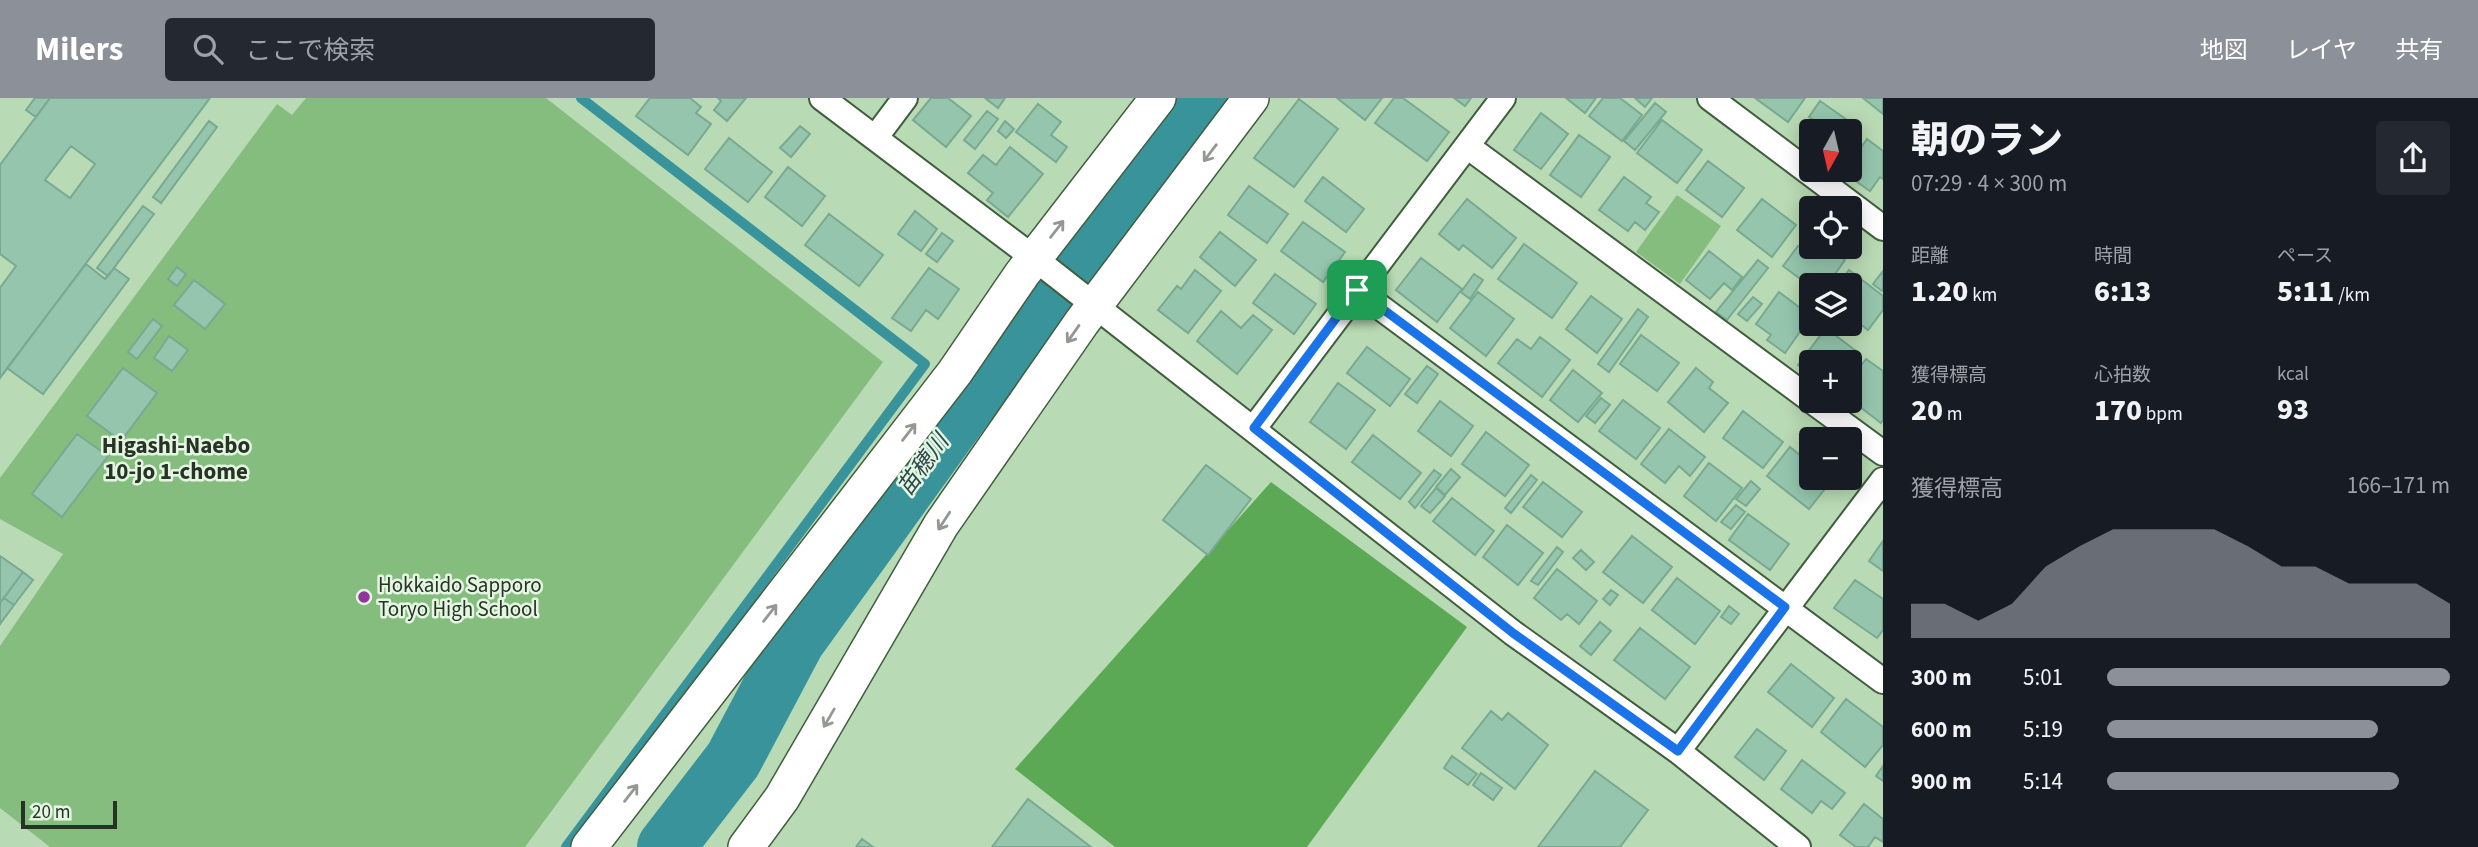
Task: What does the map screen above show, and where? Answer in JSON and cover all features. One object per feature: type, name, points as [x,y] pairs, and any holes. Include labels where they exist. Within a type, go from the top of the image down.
[{"type":"street","points":[[822,98],[1254,428],[1513,633],[1678,751],[1798,847]]},
{"type":"street","points":[[875,138],[905,98]]},
{"type":"street","points":[[589,847],[955,372],[1043,265],[1158,98]]},
{"type":"street","points":[[746,847],[782,798],[941,525],[1090,302],[1251,98]]},
{"type":"street","points":[[1254,428],[1503,98]]},
{"type":"street","points":[[1710,98],[1883,228]]},
{"type":"street","points":[[1467,146],[1799,390]]},
{"type":"street","points":[[1357,290],[1883,681]]},
{"type":"street","points":[[1829,413],[1883,453]]},
{"type":"street","points":[[1678,751],[1883,480]]},
{"type":"green space","name":"Hokkaido Sapporo Toryo High School","points":[[306,98],[546,98],[883,362],[525,847],[50,847],[0,808],[0,646],[63,554],[0,519],[0,478],[277,104],[292,115]]},
{"type":"green space","points":[[1677,195],[1721,226],[1680,284],[1636,252]]},
{"type":"green space","points":[[1271,482],[1467,627],[1307,847],[1115,847],[1015,769]]},
{"type":"building","points":[[35,98],[50,98],[36,117],[26,110]]},
{"type":"building","points":[[50,98],[210,98],[0,378],[0,288],[16,266],[0,254],[0,165]],"holes":[[[71,146],[95,164],[70,198],[45,180]]]},
{"type":"building","points":[[650,98],[690,98],[701,107],[696,113],[711,124],[688,155],[636,116]]},
{"type":"building","points":[[718,98],[746,98],[727,121],[714,110],[721,101]]},
{"type":"building","points":[[931,98],[948,98],[971,116],[946,147],[913,120]]},
{"type":"building","points":[[985,98],[1005,98],[998,108]]},
{"type":"building","points":[[1337,98],[1382,98],[1365,120]]},
{"type":"building","points":[[1394,98],[1403,98],[1449,132],[1427,161],[1375,123]]},
{"type":"building","points":[[1454,98],[1471,98],[1465,106]]},
{"type":"building","points":[[1566,98],[1596,98],[1585,113]]},
{"type":"building","points":[[1603,98],[1620,98],[1642,115],[1622,141],[1589,116]]},
{"type":"building","points":[[1635,98],[1652,98],[1645,107]]},
{"type":"building","points":[[1755,98],[1805,98],[1788,122]]},
{"type":"building","points":[[1863,98],[1883,98],[1883,114]]},
{"type":"building","points":[[1299,99],[1338,129],[1294,187],[1254,158]]},
{"type":"building","points":[[1820,101],[1846,119],[1812,119],[1809,117]]},
{"type":"building","points":[[1655,103],[1666,112],[1635,150],[1624,141]]},
{"type":"building","points":[[1038,104],[1061,122],[1051,135],[1067,147],[1056,162],[1016,132]]},
{"type":"building","points":[[987,111],[998,119],[975,149],[964,140]]},
{"type":"building","points":[[1541,113],[1568,134],[1541,169],[1514,150]]},
{"type":"building","points":[[1662,120],[1702,150],[1677,183],[1637,153]]},
{"type":"building","points":[[209,121],[217,127],[161,203],[153,197]]},
{"type":"building","points":[[1005,121],[1014,129],[1006,138],[998,131]]},
{"type":"building","points":[[800,126],[810,134],[791,157],[780,148]]},
{"type":"building","points":[[1579,135],[1610,157],[1581,197],[1550,175]]},
{"type":"building","points":[[729,138],[772,172],[748,202],[705,169]]},
{"type":"building","points":[[1867,139],[1883,151],[1883,179],[1880,177],[1870,191],[1857,182],[1862,182],[1862,146]]},
{"type":"building","points":[[1010,147],[1043,174],[1008,217],[987,200],[993,193],[968,173],[983,155],[996,165]]},
{"type":"building","points":[[1708,161],[1744,188],[1722,217],[1686,190]]},
{"type":"building","points":[[788,167],[825,196],[802,226],[765,197]]},
{"type":"building","points":[[1323,177],[1364,209],[1346,232],[1305,201]]},
{"type":"building","points":[[1624,177],[1651,197],[1646,203],[1659,212],[1645,230],[1635,222],[1628,231],[1599,210]]},
{"type":"building","points":[[1249,186],[1288,214],[1267,243],[1228,215]]},
{"type":"building","points":[[1467,199],[1516,238],[1492,268],[1463,245],[1459,250],[1439,234]]},
{"type":"building","points":[[1762,199],[1796,225],[1772,257],[1737,230]]},
{"type":"building","points":[[143,206],[154,214],[108,276],[97,268]]},
{"type":"building","points":[[915,211],[937,229],[921,251],[898,234]]},
{"type":"building","points":[[829,214],[883,255],[859,286],[805,245]]},
{"type":"building","points":[[1303,222],[1345,252],[1323,282],[1281,251]]},
{"type":"building","points":[[1220,232],[1256,260],[1235,286],[1200,257]]},
{"type":"building","points":[[942,233],[953,241],[937,262],[926,254]]},
{"type":"building","points":[[1524,244],[1577,283],[1552,318],[1498,279]]},
{"type":"building","points":[[1798,246],[1799,259],[1845,260],[1836,273],[1799,273],[1799,278],[1783,266]]},
{"type":"building","points":[[1709,251],[1742,277],[1732,290],[1724,283],[1710,299],[1686,280]]},
{"type":"building","points":[[1421,258],[1462,289],[1437,322],[1396,290]]},
{"type":"building","points":[[1758,260],[1768,268],[1727,320],[1716,312]]},
{"type":"building","points":[[86,264],[105,279],[114,268],[129,279],[43,394],[7,368]]},
{"type":"building","points":[[177,267],[186,274],[177,286],[168,279]]},
{"type":"building","points":[[929,268],[959,289],[938,319],[926,310],[911,331],[892,318]]},
{"type":"building","points":[[1195,270],[1221,291],[1188,333],[1158,310],[1177,286],[1181,289]]},
{"type":"building","points":[[1883,271],[1883,289],[1882,291],[1873,284]]},
{"type":"building","points":[[1275,274],[1316,304],[1294,334],[1253,303]]},
{"type":"building","points":[[1474,274],[1483,280],[1470,299],[1461,292]]},
{"type":"building","points":[[194,280],[225,304],[205,329],[174,305]]},
{"type":"building","points":[[1862,280],[1883,296],[1883,310],[1868,330],[1862,325]]},
{"type":"building","points":[[1478,292],[1514,319],[1486,356],[1450,328]]},
{"type":"building","points":[[1779,292],[1799,307],[1799,333],[1785,353],[1767,340],[1771,335],[1756,324]]},
{"type":"building","points":[[1591,296],[1622,319],[1597,353],[1566,329]]},
{"type":"building","points":[[1753,297],[1762,304],[1747,321],[1738,314]]},
{"type":"building","points":[[1638,309],[1648,317],[1609,372],[1598,364]]},
{"type":"building","points":[[1221,311],[1241,328],[1253,315],[1272,330],[1237,374],[1197,341]]},
{"type":"building","points":[[153,319],[162,326],[137,359],[128,352]]},
{"type":"building","points":[[1641,335],[1679,363],[1657,391],[1620,364]]},
{"type":"building","points":[[169,336],[188,350],[172,371],[154,358]]},
{"type":"building","points":[[1820,336],[1836,336],[1855,350],[1809,350]]},
{"type":"building","points":[[1540,337],[1570,360],[1542,397],[1498,363],[1517,339],[1531,349]]},
{"type":"building","points":[[1367,347],[1410,379],[1390,406],[1347,373]]},
{"type":"building","points":[[1866,359],[1883,371],[1881,423],[1862,408],[1862,364]]},
{"type":"building","points":[[1427,366],[1438,374],[1417,403],[1405,394]]},
{"type":"building","points":[[123,368],[157,393],[121,441],[87,416]]},
{"type":"building","points":[[1696,368],[1713,382],[1709,388],[1728,403],[1704,432],[1668,402]]},
{"type":"building","points":[[1573,370],[1602,393],[1578,422],[1550,400]]},
{"type":"building","points":[[1338,383],[1375,410],[1346,449],[1310,422]]},
{"type":"building","points":[[1601,398],[1610,405],[1595,423],[1586,416]]},
{"type":"building","points":[[1623,400],[1660,428],[1636,459],[1599,431]]},
{"type":"building","points":[[1440,401],[1473,426],[1451,456],[1418,431]]},
{"type":"building","points":[[1743,411],[1783,442],[1763,468],[1723,438]]},
{"type":"building","points":[[1669,429],[1705,457],[1690,476],[1679,466],[1665,483],[1641,464]]},
{"type":"building","points":[[1486,432],[1529,465],[1505,496],[1462,464]]},
{"type":"building","points":[[77,434],[108,456],[62,517],[32,494]]},
{"type":"building","points":[[1373,435],[1421,473],[1400,499],[1352,462]]},
{"type":"building","points":[[1790,447],[1799,454],[1799,490],[1824,490],[1809,509],[1767,476]]},
{"type":"building","points":[[1709,463],[1742,488],[1716,521],[1684,496]]},
{"type":"building","points":[[1206,465],[1251,499],[1208,555],[1163,520]]},
{"type":"building","points":[[1451,469],[1460,477],[1445,495],[1436,487]]},
{"type":"building","points":[[1434,470],[1441,475],[1415,508],[1409,502]]},
{"type":"building","points":[[1531,475],[1537,480],[1511,513],[1505,508]]},
{"type":"building","points":[[1751,481],[1760,489],[1746,506],[1736,499]]},
{"type":"building","points":[[1543,482],[1582,512],[1562,537],[1523,507]]},
{"type":"building","points":[[1436,488],[1445,496],[1430,513],[1421,506]]},
{"type":"building","points":[[1452,498],[1494,531],[1475,555],[1433,521]]},
{"type":"building","points":[[1736,505],[1745,512],[1731,529],[1721,522]]},
{"type":"building","points":[[1748,514],[1789,544],[1770,570],[1729,540]]},
{"type":"building","points":[[1507,525],[1543,553],[1518,585],[1483,557]]},
{"type":"building","points":[[1632,536],[1672,567],[1643,603],[1603,572]]},
{"type":"building","points":[[1883,541],[1883,571],[1869,561]]},
{"type":"building","points":[[1557,547],[1563,552],[1538,585],[1531,581]]},
{"type":"building","points":[[1581,550],[1594,562],[1586,570],[1573,558]]},
{"type":"building","points":[[0,556],[23,572],[0,603]]},
{"type":"building","points":[[1557,569],[1597,601],[1579,624],[1567,614],[1561,620],[1534,598]]},
{"type":"building","points":[[23,572],[33,580],[14,605],[4,598]]},
{"type":"building","points":[[1677,578],[1720,611],[1695,644],[1652,610]]},
{"type":"building","points":[[1855,580],[1883,599],[1883,630],[1877,638],[1834,608]]},
{"type":"building","points":[[1611,590],[1618,595],[1610,605],[1603,599]]},
{"type":"building","points":[[4,598],[14,605],[0,624],[0,603]]},
{"type":"building","points":[[1729,606],[1739,614],[1731,624],[1721,617]]},
{"type":"building","points":[[1600,622],[1611,631],[1591,655],[1580,646]]},
{"type":"building","points":[[1640,628],[1690,667],[1665,699],[1614,660]]},
{"type":"building","points":[[1791,664],[1834,698],[1812,727],[1768,692]]},
{"type":"building","points":[[1846,699],[1883,727],[1883,745],[1865,767],[1821,732]]},
{"type":"building","points":[[1491,711],[1502,720],[1508,713],[1548,745],[1515,789],[1462,748]]},
{"type":"building","points":[[1757,729],[1786,751],[1764,780],[1735,757]]},
{"type":"building","points":[[1452,756],[1477,774],[1468,785],[1444,768]]},
{"type":"building","points":[[1802,760],[1845,793],[1832,809],[1821,801],[1812,813],[1781,789]]},
{"type":"building","points":[[1883,766],[1883,781],[1876,776]]},
{"type":"building","points":[[1595,771],[1648,810],[1620,847],[1538,847]]},
{"type":"building","points":[[1481,773],[1502,788],[1493,800],[1473,785]]},
{"type":"building","points":[[1028,799],[1091,847],[992,847]]},
{"type":"building","points":[[1864,804],[1883,819],[1883,842],[1875,837],[1868,847],[1856,847],[1840,835]]},
{"type":"building","points":[[862,839],[873,847],[856,847]]},
{"type":"waterway","points":[[566,847],[925,364],[581,98]]},
{"type":"waterway","name":"苗穂川","points":[[666,847],[733,760],[796,641],[963,409],[1203,98]]},
{"type":"place","name":"Hokkaido Sapporo Toryo High School","points":[[364,597]]},
{"type":"district","name":"Higashi-Naebo 10-jo 1-chome","points":[[176,458]]},
{"type":"route","points":[[1357,290],[1785,607],[1678,751],[1513,633],[1254,428],[1357,290]]}]
